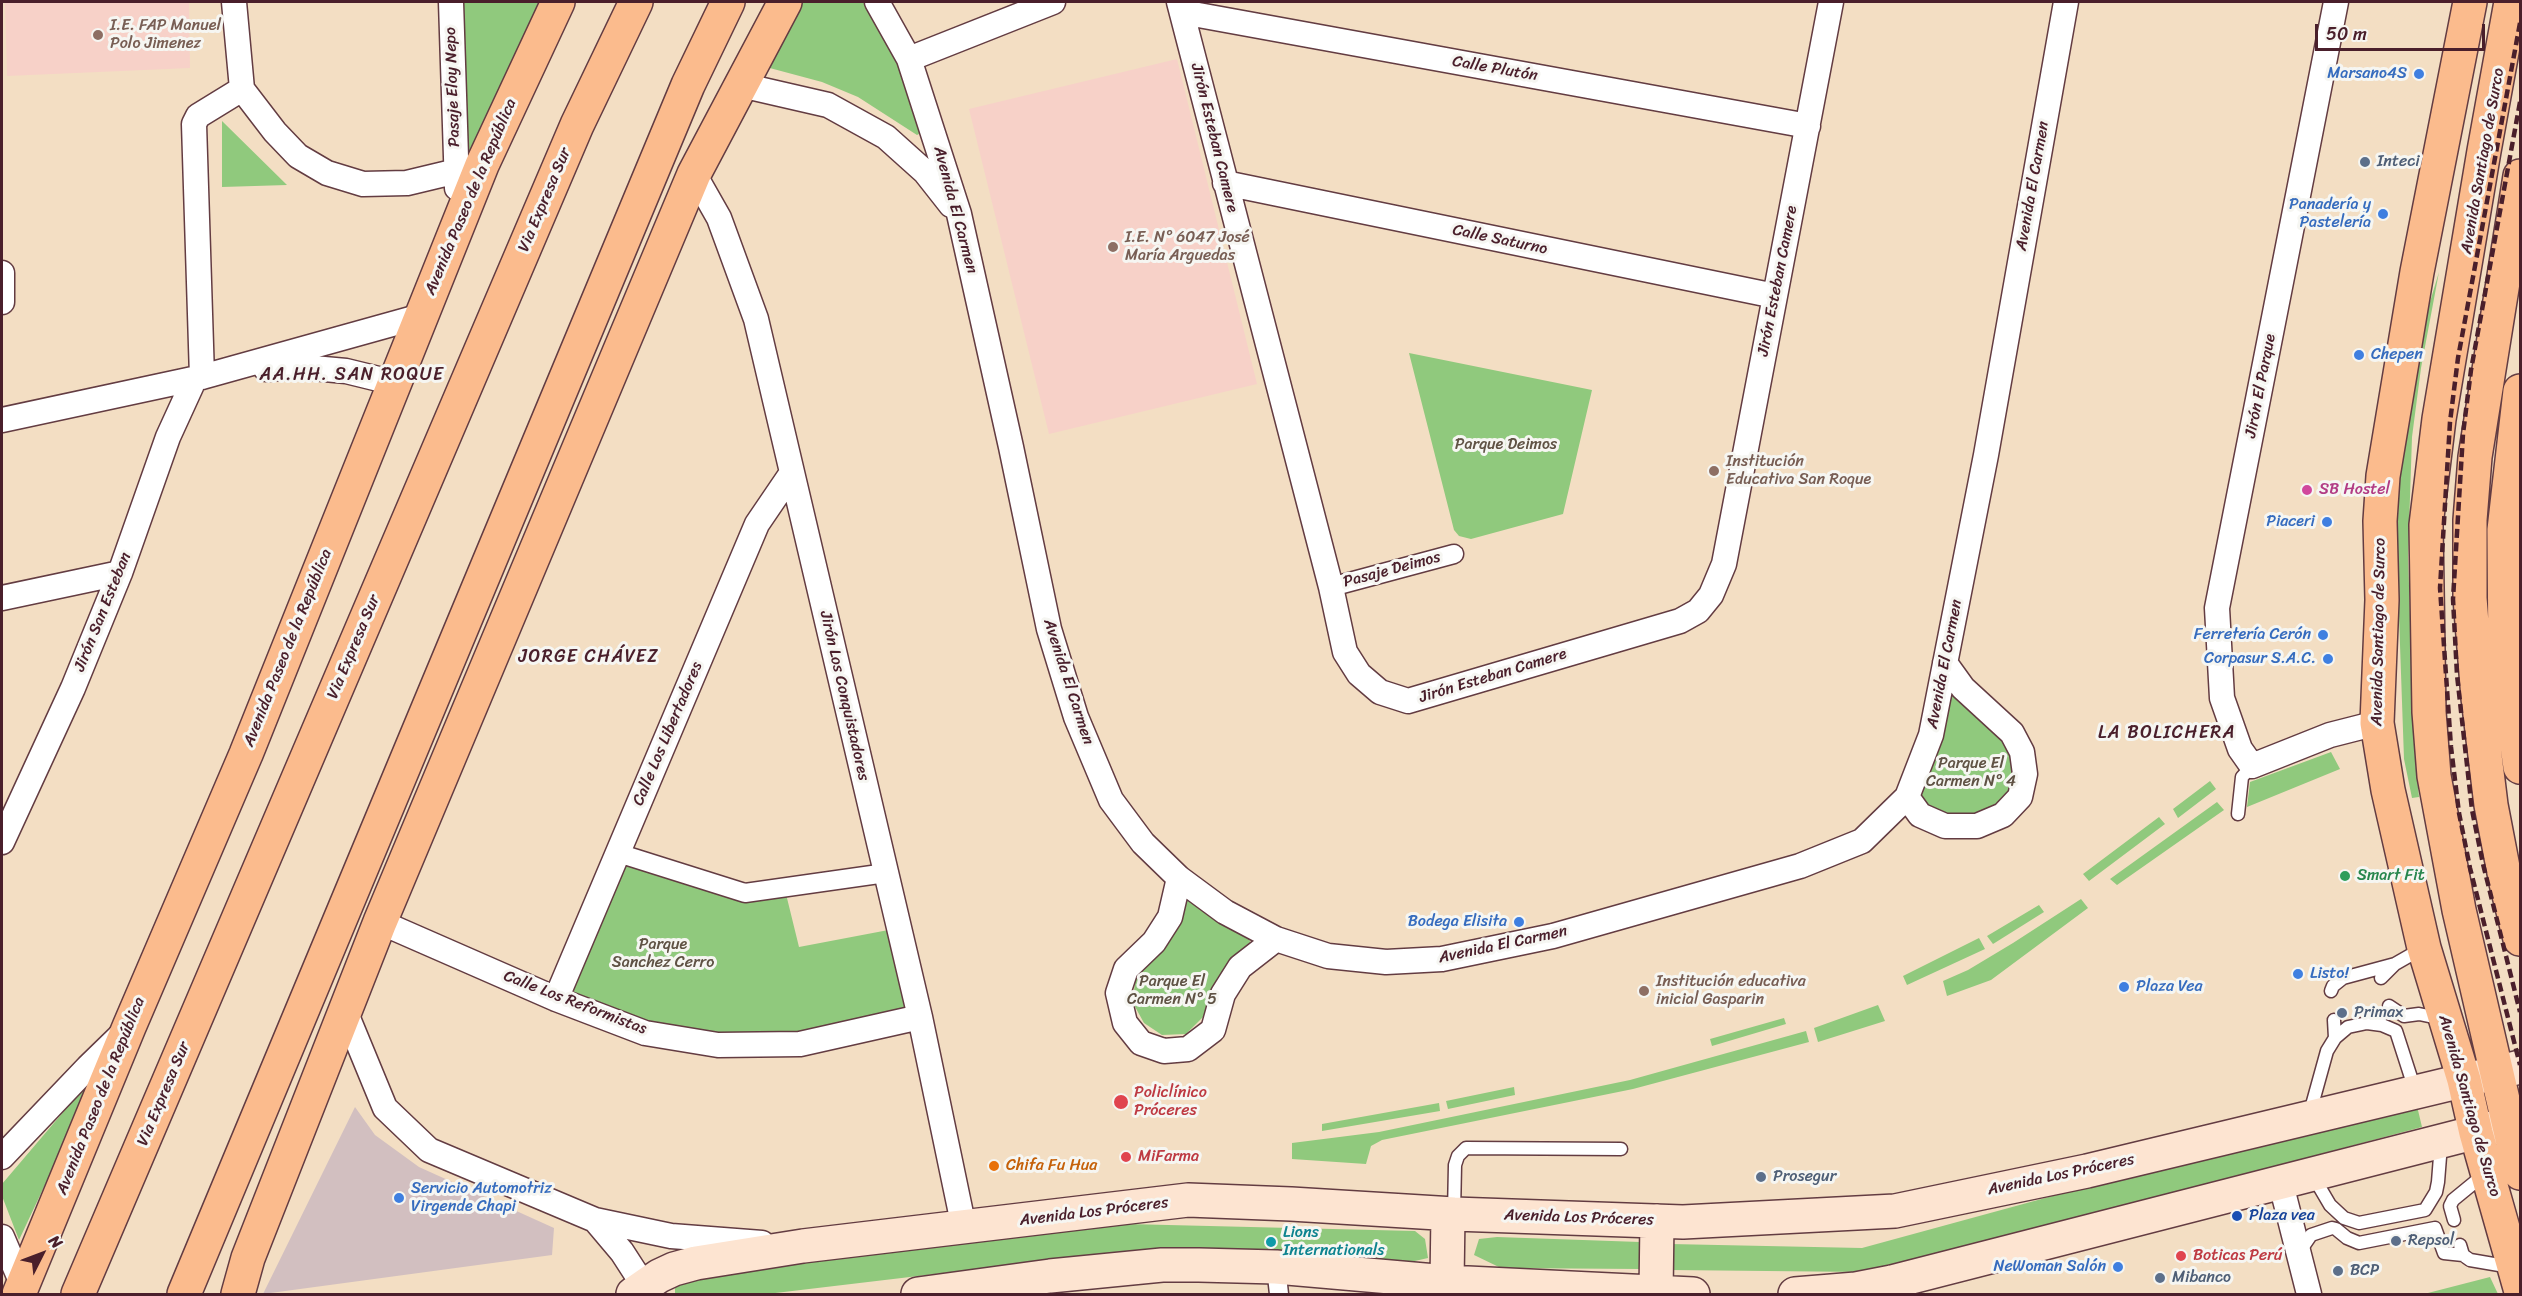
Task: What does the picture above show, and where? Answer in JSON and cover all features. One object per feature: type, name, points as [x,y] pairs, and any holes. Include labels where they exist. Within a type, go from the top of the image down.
[{"type":"main road","name":"Avenida Paseo de la República","points":[[21,1290],[129,1028],[246,754],[395,382],[459,221],[468,169],[558,2]]},
{"type":"main road","name":"Via Expresa Sur","points":[[78,1294],[577,125],[636,2]]},
{"type":"main road","points":[[184,1294],[683,96],[728,2]]},
{"type":"main road","points":[[238,1294],[248,1258],[380,922],[694,174],[785,2]]},
{"type":"main road","name":"Avenida Santiago de Surco","points":[[2470,2],[2417,273],[2383,476],[2380,522],[2382,600],[2376,723],[2388,790],[2424,948],[2464,1080],[2476,1133],[2518,1278]]},
{"type":"main road","name":"Avenida Santiago de Surco","points":[[2511,2],[2439,419],[2427,536],[2429,712],[2434,776],[2459,910],[2509,1070],[2520,1173]]},
{"type":"main road","points":[[2417,273],[2484,151]]},
{"type":"main road","points":[[2520,176],[2475,457],[2470,531],[2470,598],[2478,698],[2491,805],[2506,883],[2520,939]]},
{"type":"main road","points":[[2520,391],[2504,530],[2504,551],[2505,660],[2520,767]]},
{"type":"main road","name":"Avenida Los Próceres","points":[[641,1292],[674,1269],[696,1263],[804,1246],[1188,1200],[1451,1214],[1683,1222],[1895,1211],[2087,1171],[2509,1070]]},
{"type":"main road","points":[[1795,1294],[1856,1289],[1892,1282],[2313,1176],[2515,1122]]},
{"type":"main road","points":[[1447,1282],[1451,1214]]},
{"type":"main road","points":[[1656,1221],[1656,1293]]},
{"type":"main road","points":[[918,1294],[1050,1276],[1162,1265],[1277,1281],[1447,1282],[1611,1292],[1693,1294]]},
{"type":"street","points":[[234,2],[242,89],[275,132],[298,156],[327,173],[363,184],[407,183],[468,169]]},
{"type":"street","name":"Pasaje Eloy Nepo","points":[[451,2],[468,169]]},
{"type":"street","name":"Avenida El Carmen","points":[[877,2],[909,59],[959,214],[1049,629],[1076,717],[1111,800],[1143,843],[1179,878],[1225,912],[1276,939],[1328,956],[1386,962],[1442,959],[1553,936],[1800,866],[1862,841],[1907,797],[1931,735],[1986,455],[2066,2]]},
{"type":"street","points":[[909,59],[1053,2]]},
{"type":"street","name":"Jirón Esteban Camere","points":[[1180,7],[1331,587],[1345,652],[1359,674],[1380,692],[1408,701],[1680,621],[1698,611],[1711,595],[1724,564],[1831,2]]},
{"type":"street","name":"Jirón El Parque","points":[[2252,766],[2240,749],[2222,698],[2217,608],[2336,2]]},
{"type":"street","name":"Calle Plutón","points":[[1180,7],[1808,126]]},
{"type":"street","points":[[741,85],[828,105],[886,137],[925,172],[959,214]]},
{"type":"street","name":"Jirón San Esteban","points":[[2,842],[73,688],[120,573],[168,437],[205,376],[194,124],[198,116],[242,89]]},
{"type":"street","name":"Jirón Los Conquistadores","points":[[694,174],[719,218],[756,319],[920,1017],[964,1228]]},
{"type":"street","name":"Calle Saturno","points":[[1225,183],[1775,296]]},
{"type":"street","points":[[2,273],[2,302]]},
{"type":"street","points":[[2,420],[205,376],[421,316]]},
{"type":"street","points":[[205,376],[302,368],[346,371],[395,382]]},
{"type":"street","name":"Calle Los Libertadores","points":[[556,999],[757,524],[791,474]]},
{"type":"street","name":"Pasaje Deimos","points":[[1331,587],[1454,554]]},
{"type":"street","points":[[2,598],[120,573]]},
{"type":"street","points":[[1907,797],[1920,815],[1946,826],[1977,826],[2003,815],[2020,797],[2025,774],[2022,752],[2012,733],[1962,688],[1945,663]]},
{"type":"street","points":[[2252,766],[2330,735],[2376,723]]},
{"type":"street","points":[[618,854],[745,893],[886,873]]},
{"type":"street","points":[[1179,878],[1170,916],[1154,942],[1126,969],[1118,993],[1125,1023],[1141,1043],[1164,1052],[1188,1049],[1213,1030],[1222,994],[1240,967],[1276,939]]},
{"type":"street","name":"Calle Los Reformistas","points":[[380,922],[556,999],[645,1033],[717,1045],[800,1044],[920,1017]]},
{"type":"street","points":[[345,1011],[385,1108],[429,1150],[595,1220],[671,1236],[804,1246]]},
{"type":"street","points":[[2,1157],[88,1067],[129,1028]]},
{"type":"street","points":[[2281,1184],[2309,1294]]},
{"type":"street","points":[[595,1220],[622,1252],[641,1292]]},
{"type":"street","points":[[2,1237],[21,1290]]},
{"type":"lane","points":[[2238,814],[2242,777],[2252,766]]},
{"type":"lane","points":[[2331,991],[2333,986],[2343,978],[2395,964],[2424,948]]},
{"type":"lane","points":[[2381,978],[2395,964]]},
{"type":"lane","points":[[2389,1006],[2403,1016],[2419,1014],[2445,1019]]},
{"type":"lane","points":[[2403,1016],[2396,1031],[2416,1092]]},
{"type":"lane","points":[[2334,1020],[2335,1038]]},
{"type":"lane","points":[[2309,1117],[2327,1051],[2335,1038],[2348,1027],[2367,1023],[2382,1025],[2396,1031]]},
{"type":"lane","points":[[2426,1210],[2436,1192],[2441,1143]]},
{"type":"lane","points":[[1451,1214],[1455,1165],[1458,1156],[1466,1148],[1621,1149]]},
{"type":"lane","points":[[2313,1176],[2319,1191],[2330,1205],[2344,1218],[2359,1223],[2450,1206],[2459,1192],[2487,1172]]},
{"type":"lane","points":[[2330,1205],[2336,1228],[2347,1238],[2359,1243],[2435,1228],[2444,1253],[2461,1250],[2470,1260],[2518,1278]]},
{"type":"lane","points":[[2450,1206],[2454,1220]]},
{"type":"lane","points":[[2300,1252],[2311,1234],[2336,1228]]},
{"type":"shaded area","name":"I.E. FAP Manuel Polo Jimenez","points":[[5,2],[189,2],[190,68],[7,76]]},
{"type":"shaded area","name":"I.E. N° 6047 José María Arguedas","points":[[1177,59],[1257,384],[1049,434],[969,109]]},
{"type":"shaded area","name":"Servicio Automotriz Virgende Chapi","points":[[355,1107],[375,1135],[419,1167],[554,1228],[552,1255],[263,1294]]},
{"type":"green space","points":[[457,2],[551,2],[479,151],[461,158]]},
{"type":"green space","points":[[799,2],[863,2],[905,60],[921,133],[917,135],[858,97],[822,82],[766,67]]},
{"type":"green space","points":[[222,121],[287,185],[222,187]]},
{"type":"green space","points":[[2439,272],[2421,368],[2412,437],[2408,557],[2415,759],[2419,797],[2412,798],[2404,759],[2397,559],[2400,438],[2410,368]]},
{"type":"green space","name":"Parque Deimos","points":[[1409,353],[1592,390],[1563,514],[1471,539],[1459,536],[1454,530]]},
{"type":"green space","name":"Parque El Carmen N° 4","points":[[1953,690],[1986,719],[2010,751],[2017,780],[2007,801],[1983,818],[1958,821],[1927,810],[1913,798],[1938,744]]},
{"type":"green space","points":[[2331,752],[2340,769],[2247,807],[2250,782]]},
{"type":"green space","points":[[2210,781],[2216,789],[2178,818],[2173,809]]},
{"type":"green space","points":[[2217,802],[2224,810],[2117,885],[2110,879]]},
{"type":"green space","points":[[2159,817],[2165,824],[2089,881],[2083,874]]},
{"type":"green space","name":"Parque Sanchez Cerro","points":[[618,853],[786,894],[799,947],[899,928],[920,1017],[718,1045],[556,999]]},
{"type":"green space","name":"Parque El Carmen N° 5","points":[[1192,899],[1249,937],[1251,947],[1225,967],[1203,1017],[1186,1034],[1162,1035],[1144,1023],[1133,1003],[1135,981],[1143,964],[1166,947],[1179,924],[1184,900]]},
{"type":"green space","points":[[2081,899],[2088,908],[1991,980],[1947,996],[1943,981],[1968,970]]},
{"type":"green space","points":[[2039,905],[2044,912],[1993,944],[1987,936]]},
{"type":"green space","points":[[1979,938],[1985,949],[1907,985],[1903,976]]},
{"type":"green space","points":[[1878,1005],[1885,1021],[1818,1042],[1814,1028]]},
{"type":"green space","points":[[1784,1018],[1786,1024],[1712,1046],[1710,1039]]},
{"type":"green space","points":[[1806,1031],[1809,1042],[1633,1089],[1382,1140],[1371,1146],[1366,1164],[1292,1159],[1292,1143],[1379,1132],[1630,1080]]},
{"type":"green space","points":[[99,1070],[19,1240],[2,1196],[2,1184]]},
{"type":"green space","points":[[1514,1087],[1515,1095],[1448,1109],[1446,1101]]},
{"type":"green space","points":[[1439,1103],[1440,1111],[1322,1131],[1322,1124]]},
{"type":"green space","points":[[2417,1106],[2422,1127],[2051,1226],[1863,1272],[1670,1270],[1670,1244],[1862,1248],[2232,1147]]},
{"type":"green space","points":[[1127,1224],[1415,1231],[1425,1239],[1428,1258],[1406,1263],[1112,1253],[767,1294],[675,1294],[675,1288],[687,1277]]},
{"type":"green space","points":[[1497,1237],[1640,1242],[1640,1269],[1501,1268],[1474,1255],[1479,1239]]},
{"type":"green space","points":[[2490,1277],[2498,1294],[2424,1294]]},
{"type":"railway","points":[[2520,23],[2458,358],[2450,422],[2440,588],[2451,747],[2459,813],[2470,868],[2520,1065]]},
{"type":"railway","points":[[2520,102],[2471,370],[2463,434],[2453,599],[2457,675],[2472,810],[2520,1012]]},
{"type":"place","name":"I.E. FAP Manuel Polo Jimenez","points":[[98,35]]},
{"type":"place","name":"Marsano4S","points":[[2419,74]]},
{"type":"place","name":"Inteci","points":[[2365,162]]},
{"type":"place","name":"Panadería y Pastelería","points":[[2383,214]]},
{"type":"place","name":"I.E. N° 6047 José María Arguedas","points":[[1113,247]]},
{"type":"place","name":"Chepen","points":[[2359,355]]},
{"type":"place","name":"Institución Educativa San Roque","points":[[1714,471]]},
{"type":"place","name":"SB Hostel","points":[[2307,490]]},
{"type":"place","name":"Piaceri","points":[[2327,522]]},
{"type":"place","name":"Ferretería Cerón","points":[[2323,635]]},
{"type":"place","name":"Corpasur S.A.C.","points":[[2328,659]]},
{"type":"place","name":"Smart Fit","points":[[2345,876]]},
{"type":"place","name":"Bodega Elisita","points":[[1519,922]]},
{"type":"place","name":"Listo!","points":[[2298,974]]},
{"type":"place","name":"Plaza Vea","points":[[2124,987]]},
{"type":"place","name":"Institución educativa inicial Gasparin","points":[[1644,991]]},
{"type":"place","name":"Primax","points":[[2342,1013]]},
{"type":"place","name":"Policlínico Próceres","points":[[1121,1102]]},
{"type":"place","name":"MiFarma","points":[[1126,1157]]},
{"type":"place","name":"Chifa Fu Hua","points":[[994,1166]]},
{"type":"place","name":"Prosegur","points":[[1761,1177]]},
{"type":"place","name":"Servicio Automotriz Virgende Chapi","points":[[399,1198]]},
{"type":"place","name":"Plaza vea","points":[[2237,1216]]},
{"type":"place","name":"Repsol","points":[[2396,1241]]},
{"type":"place","name":"Lions Internationals","points":[[1271,1242]]},
{"type":"place","name":"Boticas Perú","points":[[2181,1256]]},
{"type":"place","name":"NeWoman Salón","points":[[2118,1267]]},
{"type":"place","name":"BCP","points":[[2338,1271]]},
{"type":"place","name":"Mibanco","points":[[2160,1278]]},
{"type":"district","name":"AA.HH. SAN ROQUE","points":[[352,375]]},
{"type":"district","name":"JORGE CHÁVEZ","points":[[589,657]]},
{"type":"district","name":"LA BOLICHERA","points":[[2167,733]]}]
